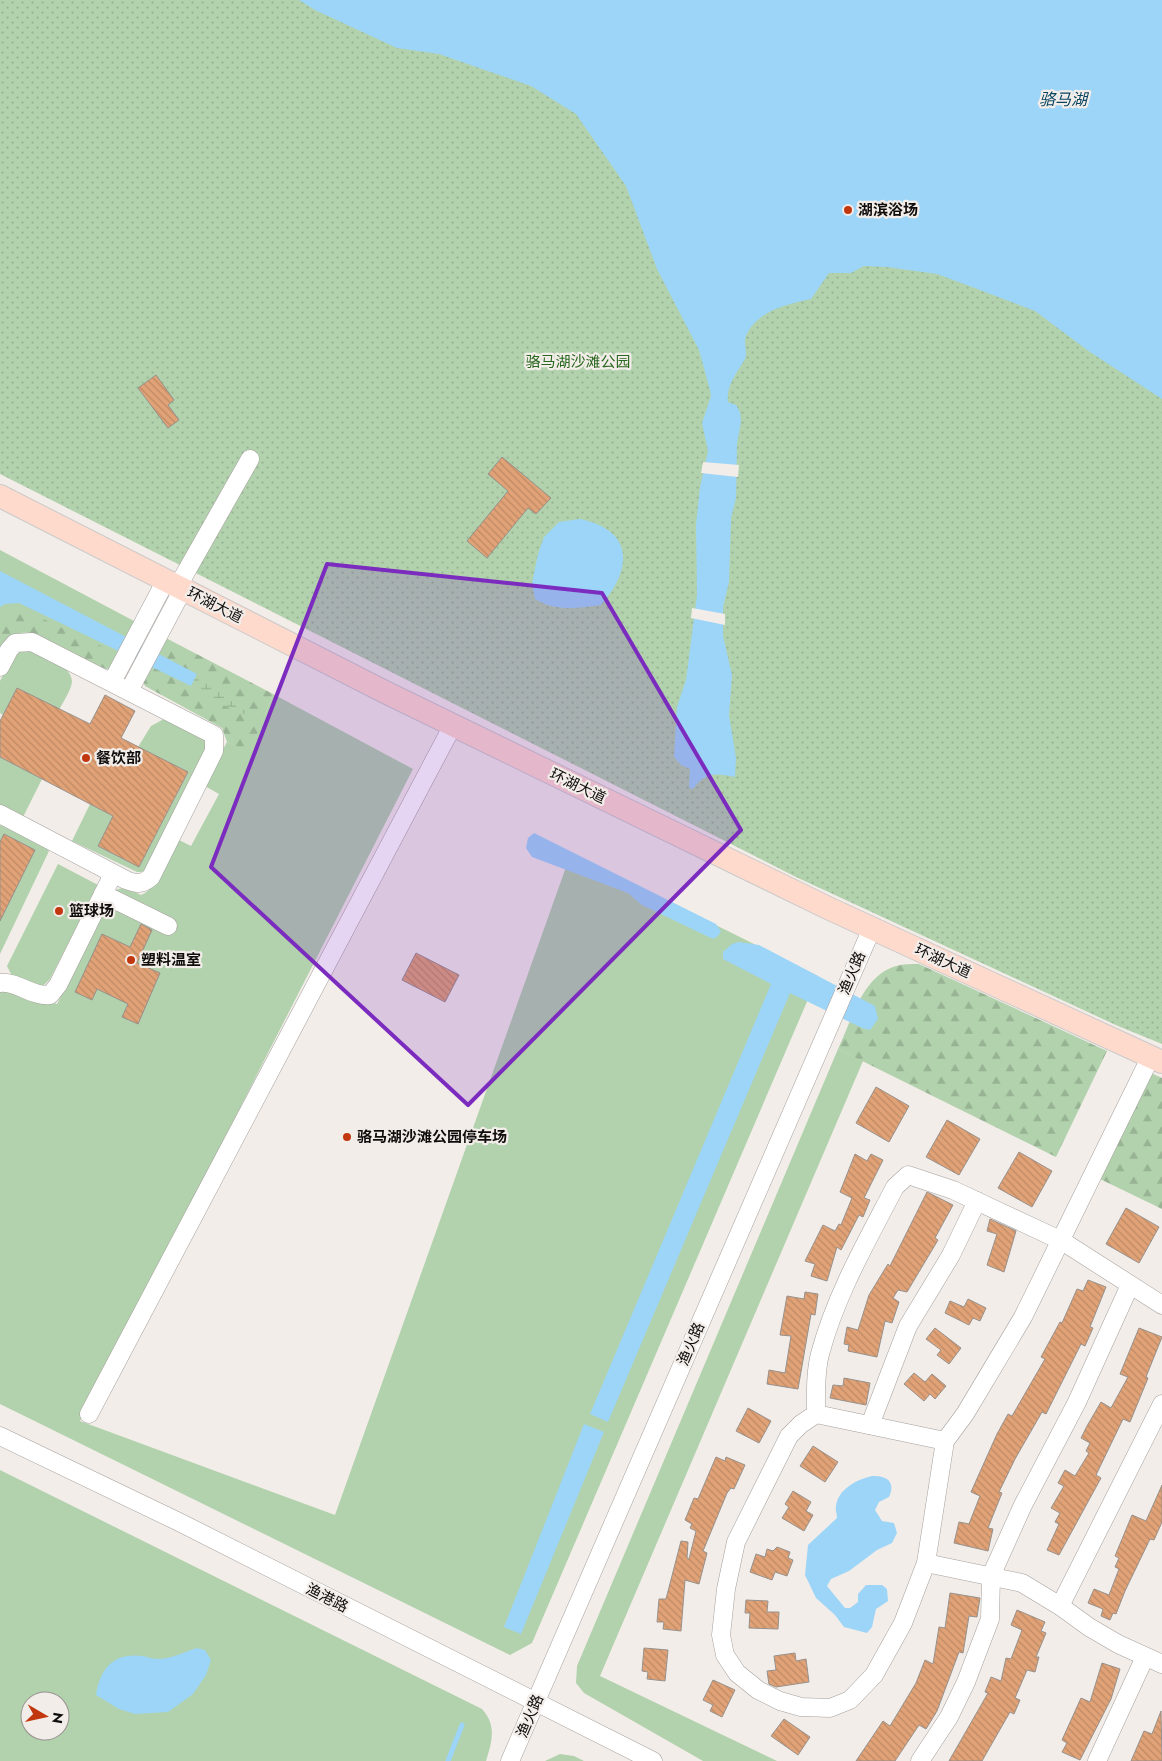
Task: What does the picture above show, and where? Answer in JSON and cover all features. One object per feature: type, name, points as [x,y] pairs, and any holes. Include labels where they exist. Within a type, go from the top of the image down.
[{"type":"main road","name":"环湖大道","points":[[0,496],[453,725],[872,928],[1156,1059]]},
{"type":"street","points":[[112,682],[176,585],[250,459]]},
{"type":"street","points":[[129,691],[176,585]]},
{"type":"street","points":[[0,667],[9,650],[16,643],[26,641],[42,646],[214,735],[216,744],[150,878],[145,882],[137,884],[114,874],[0,814]]},
{"type":"street","points":[[89,1414],[453,725]]},
{"type":"street","points":[[0,983],[11,984],[43,995],[50,994],[58,986],[114,874]]},
{"type":"street","points":[[103,894],[168,926]]},
{"type":"street","name":"渔火路","points":[[510,1761],[872,928]]},
{"type":"street","points":[[945,1441],[816,1414],[801,1424],[789,1436],[736,1542],[726,1589],[721,1635],[725,1655],[737,1673],[758,1690],[780,1701],[801,1707],[830,1708],[850,1700],[874,1675],[903,1623],[926,1564],[945,1441],[965,1414],[999,1360],[1156,1059]]},
{"type":"street","points":[[816,1414],[816,1389],[820,1355],[841,1291],[896,1187],[908,1175],[953,1190],[1062,1241],[1162,1305]]},
{"type":"street","points":[[870,1426],[908,1326],[951,1255],[977,1201]]},
{"type":"street","points":[[920,1761],[949,1717],[986,1634],[990,1619],[992,1576],[1024,1505],[1077,1402],[1130,1285]]},
{"type":"street","points":[[1060,1606],[1162,1404]]},
{"type":"street","name":"渔港路","points":[[0,1436],[177,1521],[535,1703],[654,1761]]},
{"type":"street","points":[[926,1564],[1022,1583],[1060,1606],[1088,1627],[1162,1664]]},
{"type":"street","points":[[1097,1761],[1145,1657]]},
{"type":"highlighted area","points":[[327,564],[602,593],[741,830],[468,1105],[211,867]]},
{"type":"green space","name":"骆马湖沙滩公园","points":[[0,0],[665,0],[1162,264],[1162,1044],[1118,1026],[796,877],[0,474]]},
{"type":"green space","points":[[0,550],[134,621],[125,648],[113,668],[106,669],[31,633],[22,633],[14,636],[0,647]]},
{"type":"green space","points":[[14,612],[41,618],[112,651],[112,659],[106,669],[31,633],[24,632],[7,639],[0,636],[0,621],[6,614]]},
{"type":"green space","points":[[164,637],[273,694],[250,753],[227,742],[222,728],[145,686],[143,681]]},
{"type":"green space","points":[[29,649],[55,661],[67,670],[72,681],[71,688],[59,710],[17,688],[3,715],[0,713],[0,681],[14,653]]},
{"type":"green space","points":[[197,674],[245,704],[247,710],[244,714],[237,713],[191,686]]},
{"type":"green space","points":[[273,694],[413,769],[80,1421],[335,1515],[571,853],[818,976],[532,1643],[510,1655],[0,1404],[0,990],[17,991],[57,1004],[114,891],[124,888],[141,895],[153,886],[158,878],[175,838],[191,846],[219,794],[203,785],[227,742],[250,752]]},
{"type":"green space","points":[[164,719],[203,737],[207,741],[207,749],[149,867],[142,872],[137,872],[72,841],[90,804],[113,816],[98,846],[139,867],[188,773],[138,747],[151,726]]},
{"type":"green space","points":[[0,757],[42,779],[23,817],[0,805]]},
{"type":"green space","points":[[0,825],[11,828],[46,847],[49,851],[0,954]]},
{"type":"green space","name":"篮球场","points":[[58,864],[98,885],[50,979],[41,988],[13,978],[7,966]]},
{"type":"green space","points":[[919,964],[1107,1051],[1056,1157],[838,1049],[860,1000],[866,989],[875,979],[884,971],[896,966]]},
{"type":"green space","points":[[838,1049],[863,1061],[600,1676],[777,1761],[703,1761],[584,1693],[576,1683],[577,1666]]},
{"type":"green space","points":[[1151,1073],[1162,1078],[1162,1209],[1100,1179]]},
{"type":"green space","points":[[0,1470],[482,1709],[490,1721],[492,1734],[486,1761],[0,1761]]},
{"type":"green space","points":[[560,1754],[574,1756],[584,1761],[545,1761]]},
{"type":"water","name":"湖滨浴场","points":[[299,0],[1162,0],[1162,399],[1090,352],[1035,311],[937,274],[887,267],[864,266],[851,273],[829,273],[811,299],[783,306],[757,320],[746,336],[745,359],[733,379],[728,396],[728,402],[736,405],[740,412],[741,421],[737,444],[736,498],[731,518],[729,582],[723,607],[723,636],[732,675],[729,715],[736,758],[735,777],[711,775],[702,779],[693,789],[689,788],[690,769],[681,765],[674,757],[677,707],[686,680],[697,595],[696,525],[700,487],[708,451],[702,423],[711,396],[699,350],[657,269],[626,186],[576,114],[531,86],[439,54],[397,48],[315,10]]},
{"type":"water","points":[[580,519],[598,524],[611,532],[619,542],[623,553],[623,565],[612,591],[601,605],[584,607],[567,608],[551,606],[535,599],[532,583],[538,554],[544,537],[559,522]]},
{"type":"water","points":[[0,571],[197,674],[191,686],[19,603],[5,604],[0,607]]},
{"type":"water","points":[[534,833],[716,924],[721,931],[713,939],[642,905],[628,893],[532,857],[526,848],[528,838]]},
{"type":"water","points":[[739,942],[759,945],[875,1006],[878,1019],[870,1030],[862,1028],[790,993],[608,1422],[590,1414],[771,984],[723,959],[723,952],[732,944]]},
{"type":"water","points":[[584,1424],[604,1432],[521,1634],[504,1627]]},
{"type":"water","points":[[872,1476],[886,1478],[891,1484],[889,1497],[879,1502],[875,1510],[882,1521],[894,1523],[897,1533],[892,1543],[877,1550],[849,1571],[831,1579],[827,1586],[845,1608],[850,1608],[858,1602],[858,1594],[866,1585],[882,1585],[887,1589],[888,1601],[876,1609],[872,1627],[867,1633],[844,1627],[835,1615],[816,1598],[805,1575],[808,1545],[837,1518],[836,1507],[840,1495],[855,1482]]},
{"type":"water","points":[[197,1648],[205,1650],[211,1660],[206,1675],[193,1694],[168,1712],[135,1714],[119,1709],[96,1695],[101,1677],[116,1659],[133,1655],[157,1659],[174,1656]]},
{"type":"pier","points":[[703,462],[739,465],[738,477],[701,473]]},
{"type":"pier","points":[[692,608],[725,614],[725,625],[691,618]]},
{"type":"building","points":[[156,375],[174,400],[168,405],[179,420],[168,428],[138,388]]},
{"type":"building","points":[[502,457],[551,498],[536,514],[528,508],[487,558],[467,541],[508,491],[488,474]]},
{"type":"building","points":[[17,688],[90,724],[105,695],[135,711],[121,738],[188,772],[139,867],[98,846],[113,816],[0,757],[0,721]]},
{"type":"building","points":[[4,834],[35,850],[0,921],[0,842]]},
{"type":"building","points":[[141,924],[152,930],[137,963],[160,973],[138,1024],[122,1017],[128,1004],[97,989],[92,1000],[75,992],[102,934],[130,947]]},
{"type":"building","points":[[416,953],[459,975],[445,1002],[402,980]]},
{"type":"building","points":[[876,1087],[909,1106],[889,1142],[856,1123]]},
{"type":"building","points":[[947,1120],[980,1139],[959,1175],[926,1157]]},
{"type":"building","points":[[1019,1152],[1052,1171],[1032,1207],[998,1188]]},
{"type":"building","points":[[855,1154],[867,1161],[871,1154],[883,1160],[864,1198],[870,1200],[863,1217],[859,1215],[841,1250],[837,1247],[827,1281],[811,1276],[815,1264],[805,1261],[823,1225],[835,1231],[839,1224],[841,1225],[852,1198],[840,1192]]},
{"type":"building","points":[[927,1192],[953,1205],[935,1238],[938,1240],[907,1292],[898,1290],[893,1298],[899,1302],[892,1323],[885,1321],[877,1357],[848,1351],[849,1345],[844,1344],[847,1327],[858,1330],[869,1295],[888,1264],[890,1266]]},
{"type":"building","points":[[1126,1208],[1159,1227],[1139,1263],[1106,1244]]},
{"type":"building","points":[[990,1219],[1016,1231],[1004,1272],[987,1265],[997,1234],[987,1231]]},
{"type":"building","points":[[1088,1280],[1106,1287],[1090,1327],[1093,1328],[1085,1346],[1081,1344],[1046,1414],[1042,1412],[1015,1459],[999,1492],[1002,1493],[988,1528],[993,1529],[988,1551],[954,1543],[959,1522],[969,1524],[980,1496],[971,1492],[997,1434],[1008,1414],[1012,1416],[1045,1359],[1041,1357],[1060,1322],[1062,1323],[1077,1289],[1083,1291]]},
{"type":"building","points":[[805,1292],[818,1294],[815,1315],[811,1314],[798,1389],[767,1384],[769,1370],[785,1373],[791,1336],[780,1335],[787,1296],[804,1299]]},
{"type":"building","points":[[968,1299],[986,1308],[980,1321],[973,1318],[969,1325],[945,1313],[950,1301],[964,1307]]},
{"type":"building","points":[[935,1328],[961,1348],[949,1364],[937,1355],[941,1350],[926,1339]]},
{"type":"building","points":[[1139,1328],[1162,1337],[1146,1377],[1148,1378],[1130,1422],[1123,1419],[1096,1475],[1101,1478],[1059,1555],[1047,1550],[1059,1524],[1055,1522],[1060,1513],[1051,1508],[1064,1486],[1058,1483],[1065,1470],[1075,1476],[1089,1453],[1086,1451],[1090,1443],[1081,1438],[1101,1402],[1111,1408],[1128,1377],[1120,1374]]},
{"type":"building","points":[[914,1373],[925,1382],[932,1374],[946,1386],[935,1399],[930,1394],[924,1401],[904,1384]]},
{"type":"building","points":[[844,1378],[870,1383],[866,1405],[830,1398],[833,1385],[843,1386]]},
{"type":"building","points":[[748,1408],[771,1421],[759,1443],[736,1431]]},
{"type":"building","points":[[813,1446],[838,1462],[825,1482],[800,1466]]},
{"type":"building","points":[[716,1457],[725,1461],[726,1457],[745,1465],[734,1489],[731,1488],[727,1493],[703,1551],[707,1553],[699,1584],[685,1580],[681,1631],[663,1629],[664,1622],[657,1622],[659,1599],[666,1599],[681,1541],[688,1542],[687,1558],[689,1559],[696,1531],[690,1528],[692,1524],[685,1520],[694,1498],[698,1499]]},
{"type":"building","points":[[1162,1485],[1162,1522],[1154,1540],[1150,1539],[1116,1614],[1113,1613],[1110,1620],[1101,1616],[1103,1609],[1088,1603],[1094,1589],[1109,1595],[1119,1569],[1115,1567],[1119,1558],[1115,1556],[1132,1515],[1146,1521]]},
{"type":"building","points":[[793,1491],[811,1502],[806,1511],[813,1515],[804,1531],[782,1518],[789,1507],[785,1504]]},
{"type":"building","points":[[777,1547],[790,1552],[788,1558],[793,1560],[787,1576],[775,1572],[772,1580],[750,1572],[756,1554],[765,1557],[767,1549],[773,1551]]},
{"type":"building","points":[[950,1593],[980,1598],[977,1617],[969,1616],[963,1653],[959,1652],[937,1711],[926,1729],[919,1725],[895,1761],[856,1761],[883,1721],[890,1726],[916,1683],[925,1660],[933,1664],[939,1627],[945,1628]]},
{"type":"building","points":[[746,1600],[768,1601],[767,1612],[779,1612],[778,1629],[749,1628],[750,1613],[745,1613]]},
{"type":"building","points":[[1017,1610],[1045,1622],[1041,1631],[1046,1633],[1036,1657],[1039,1657],[1035,1672],[1027,1670],[1015,1698],[1020,1700],[1014,1714],[1010,1712],[982,1761],[949,1761],[988,1693],[985,1692],[991,1677],[1001,1681],[1006,1658],[1011,1659],[1022,1630],[1011,1625]]},
{"type":"building","points":[[644,1648],[668,1650],[665,1681],[647,1679],[648,1672],[642,1671]]},
{"type":"building","points":[[795,1653],[796,1661],[806,1659],[809,1682],[776,1687],[769,1684],[767,1671],[776,1670],[774,1656]]},
{"type":"building","points":[[1102,1663],[1120,1669],[1111,1699],[1080,1760],[1062,1752],[1067,1743],[1062,1740],[1081,1698],[1090,1702]]},
{"type":"building","points":[[713,1680],[735,1690],[722,1717],[710,1711],[713,1705],[703,1700]]},
{"type":"building","points":[[1161,1711],[1162,1761],[1131,1761],[1144,1731],[1152,1734]]},
{"type":"building","points":[[784,1719],[810,1737],[798,1755],[771,1736]]},
{"type":"waterway","points":[[448,1761],[462,1725]]},
{"type":"place","name":"湖滨浴场","points":[[848,210]]},
{"type":"place","name":"餐饮部","points":[[86,758]]},
{"type":"place","name":"篮球场","points":[[59,911]]},
{"type":"place","name":"塑料温室","points":[[131,960]]},
{"type":"place","name":"骆马湖沙滩公园停车场","points":[[347,1137]]},
{"type":"water label","name":"骆马湖","points":[[1063,99]]}]
